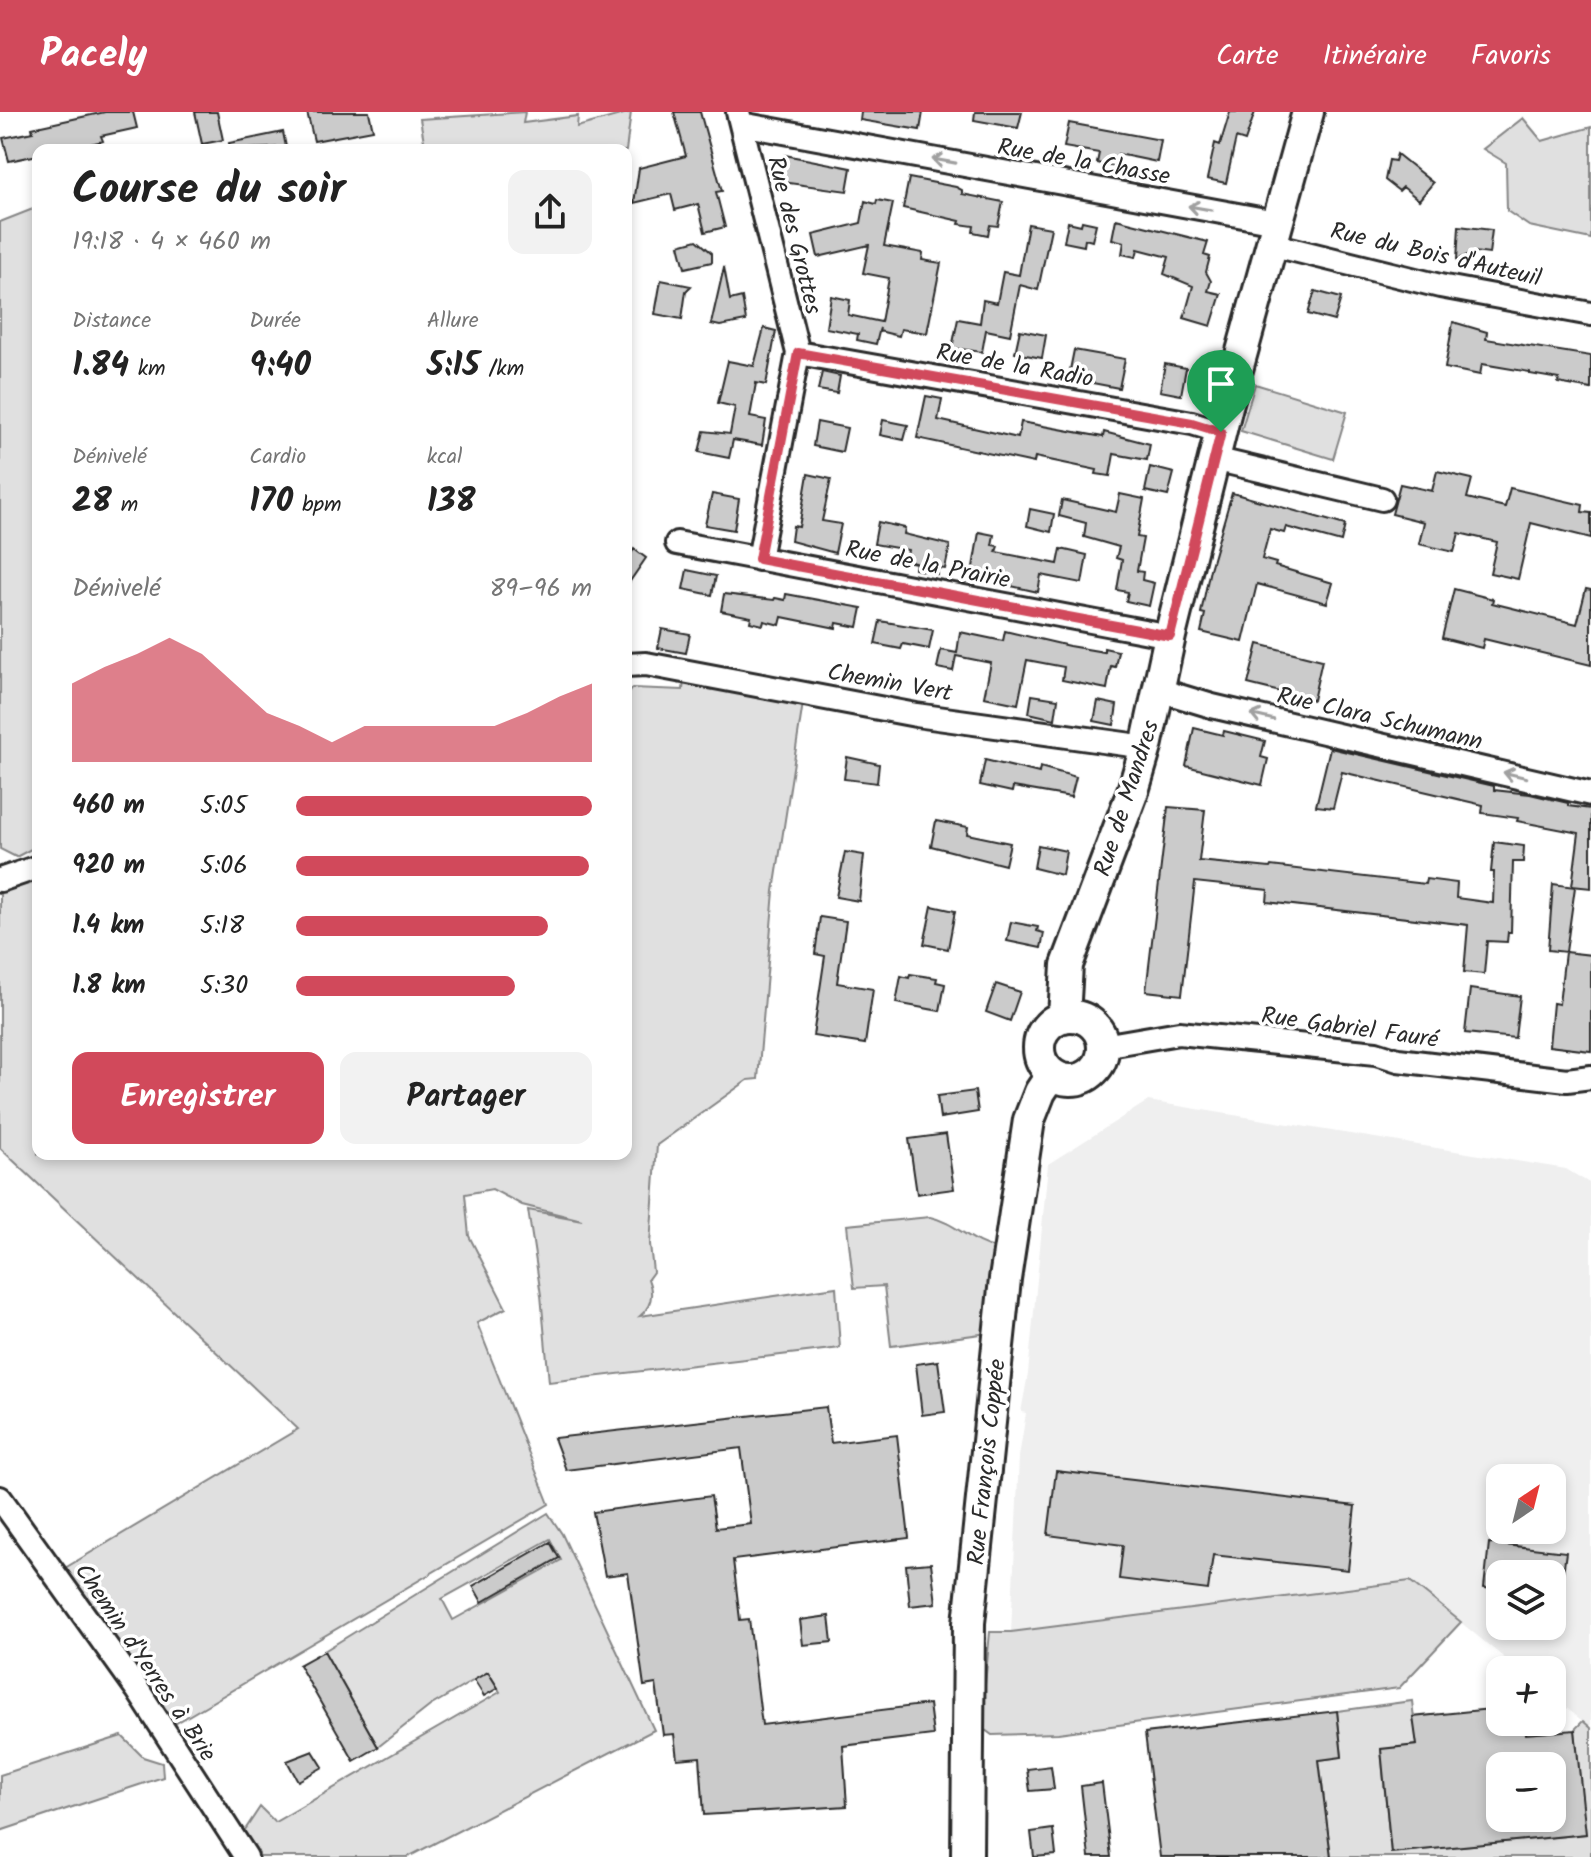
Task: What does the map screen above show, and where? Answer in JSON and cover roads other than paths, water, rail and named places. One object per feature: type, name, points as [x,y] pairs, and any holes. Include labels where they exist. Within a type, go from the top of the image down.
[{"type":"street","name":"Rue de Mandres","points":[[1064,1017],[1067,965],[1133,791],[1146,747],[1217,446],[1308,112]]},
{"type":"street","name":"Rue de la Chasse","points":[[739,118],[1273,233]]},
{"type":"street","name":"Rue des Grottes","points":[[739,118],[798,353],[759,559]]},
{"type":"street","name":"Rue du Bois d'Auteuil","points":[[1273,233],[1440,286],[1591,314]]},
{"type":"street","name":"Rue de la Radio","points":[[798,353],[1192,423],[1217,446],[1382,499]]},
{"type":"street","name":"Rue de la Prairie","points":[[677,543],[1170,636]]},
{"type":"street","name":"Chemin Vert","points":[[632,665],[646,664],[916,715],[1146,747]]},
{"type":"street","name":"Rue Clara Schumann","points":[[1159,690],[1212,706],[1591,794]]},
{"type":"street","points":[[0,880],[32,869]]},
{"type":"street","points":[[1064,1017],[1082,1018],[1090,1023],[1101,1037],[1103,1046],[1100,1063],[1087,1076],[1069,1080],[1052,1074],[1041,1060],[1040,1042],[1048,1026],[1064,1017]]},
{"type":"street","name":"Rue Gabriel Fauré","points":[[1103,1046],[1179,1033],[1376,1053],[1398,1060],[1567,1080],[1591,1077]]},
{"type":"street","name":"Rue François Coppée","points":[[967,1857],[969,1623],[1005,1279],[1029,1120],[1040,1092],[1052,1074]]},
{"type":"street","name":"Chemin d'Yerres à Brie","points":[[0,1498],[137,1689],[246,1857]]}]
